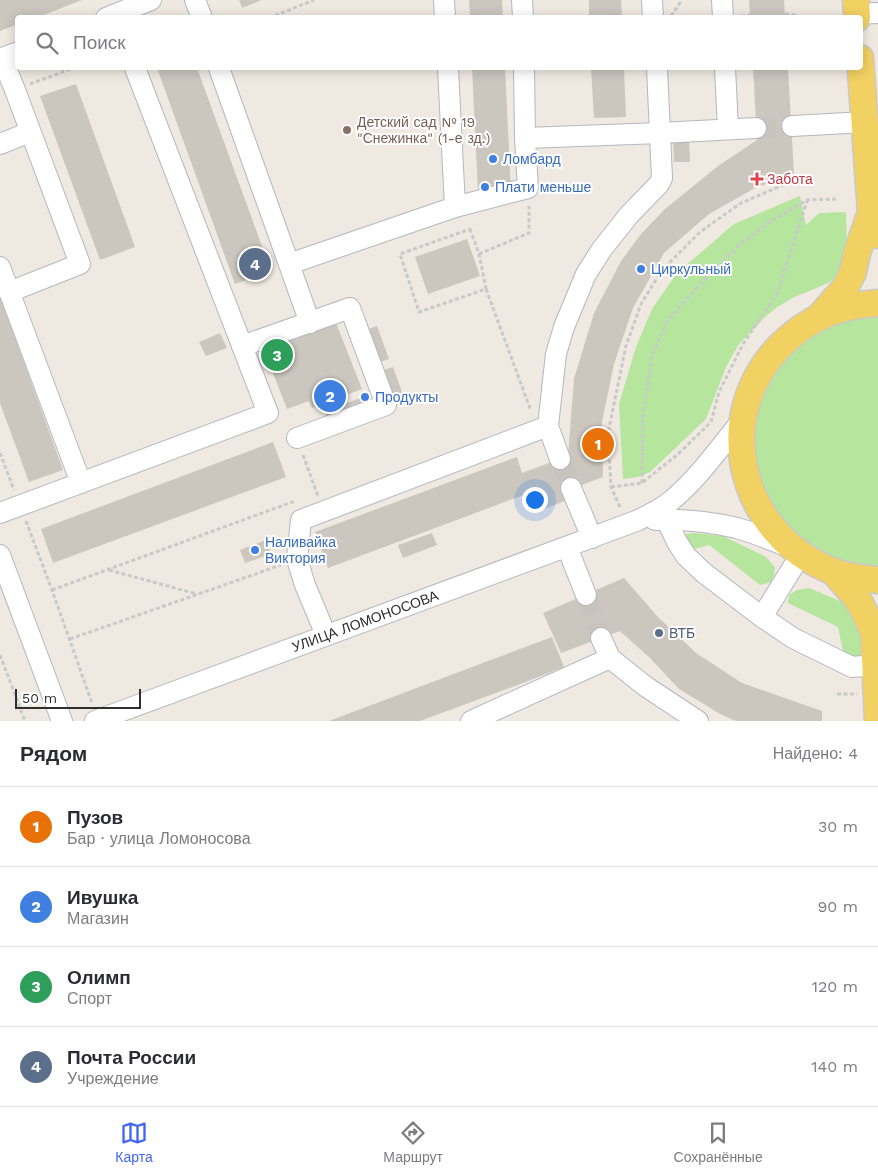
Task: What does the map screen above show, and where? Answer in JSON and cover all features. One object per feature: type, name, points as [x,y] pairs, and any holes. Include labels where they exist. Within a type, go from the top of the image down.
[{"type":"main road","points":[[820,316],[845,288],[853,272],[857,252],[874,224],[861,70]]},
{"type":"main road","points":[[878,302],[864,303],[820,316],[792,334],[771,356],[757,376],[748,398],[743,419],[742,454],[749,487],[758,508],[776,533],[796,551],[823,567],[860,578],[878,580]]},
{"type":"main road","points":[[833,571],[859,601],[874,636],[878,721]]},
{"type":"street","points":[[114,15],[151,0]]},
{"type":"street","points":[[196,0],[201,15]]},
{"type":"street","points":[[444,0],[445,15]]},
{"type":"street","points":[[522,0],[523,15]]},
{"type":"street","points":[[652,0],[653,15]]},
{"type":"street","points":[[722,0],[724,15]]},
{"type":"street","points":[[9,292],[80,264],[2,58],[15,53]]},
{"type":"street","points":[[0,514],[268,412],[136,70]]},
{"type":"street","points":[[220,70],[310,323]]},
{"type":"street","points":[[448,70],[455,206]]},
{"type":"street","points":[[289,264],[455,206],[528,188],[524,70]]},
{"type":"street","points":[[560,458],[543,428],[556,354],[564,327],[586,274],[602,249],[629,215],[659,184],[662,178],[657,70]]},
{"type":"street","points":[[725,70],[728,129]]},
{"type":"street","points":[[792,126],[866,122]]},
{"type":"street","points":[[525,138],[756,128]]},
{"type":"street","points":[[0,144],[30,132]]},
{"type":"street","points":[[0,267],[81,483]]},
{"type":"street","points":[[242,346],[350,308],[386,405],[297,438]]},
{"type":"street","points":[[636,521],[665,506],[681,493],[743,419]]},
{"type":"street","points":[[326,635],[305,586],[297,559],[301,520],[320,502],[543,428]]},
{"type":"street","points":[[571,488],[592,538]]},
{"type":"street","points":[[666,520],[686,556],[704,573],[762,617],[794,638],[852,667],[875,665]]},
{"type":"street","points":[[636,521],[701,522],[738,528],[796,551],[762,617]]},
{"type":"street","name":"УЛИЦА ЛОМОНОСОВА","points":[[94,713],[326,635],[636,521]]},
{"type":"street","points":[[566,547],[586,595]]},
{"type":"street","points":[[0,555],[62,721]]},
{"type":"street","points":[[601,638],[610,658],[645,686],[698,721]]},
{"type":"street","points":[[471,721],[610,658]]},
{"type":"path","points":[[276,15],[314,0]]},
{"type":"path","points":[[673,15],[682,0]]},
{"type":"path","points":[[785,14],[796,15]]},
{"type":"path","points":[[15,90],[69,70]]},
{"type":"path","points":[[620,507],[611,487],[608,433],[626,346],[641,304],[662,270],[700,232],[741,203],[783,185],[807,181]]},
{"type":"path","points":[[479,254],[529,233],[528,188]]},
{"type":"path","points":[[642,483],[643,416],[652,356],[667,322],[692,293],[738,248],[771,222],[807,200],[837,199]]},
{"type":"path","points":[[611,487],[642,483],[711,422],[718,392],[743,344],[777,294],[807,200]]},
{"type":"path","points":[[486,289],[419,312],[400,254],[470,229],[479,254],[486,289],[543,428]]},
{"type":"path","points":[[297,438],[320,502]]},
{"type":"path","points":[[308,496],[320,502]]},
{"type":"path","points":[[94,713],[70,638],[52,590],[299,499]]},
{"type":"path","points":[[70,638],[297,559]]},
{"type":"path","points":[[108,569],[197,594]]},
{"type":"path","points":[[0,655],[25,721]]},
{"type":"path","points":[[837,694],[863,694]]},
{"type":"green space","points":[[800,196],[806,225],[819,213],[846,212],[847,248],[842,272],[832,281],[792,298],[765,317],[739,344],[726,367],[706,419],[650,472],[638,477],[623,479],[619,404],[636,347],[652,309],[676,274],[734,224]]},
{"type":"green space","points":[[878,315],[878,568],[839,560],[825,554],[795,534],[775,510],[762,482],[756,453],[756,424],[764,395],[777,369],[797,346],[823,328],[836,322]]},
{"type":"green space","points":[[686,534],[723,536],[766,557],[775,567],[771,582],[760,585],[709,545],[690,550],[686,542]]},
{"type":"green space","points":[[809,588],[847,604],[860,614],[863,658],[844,656],[838,627],[788,603],[789,595],[797,590]]},
{"type":"building","points":[[0,0],[82,0],[44,15],[15,15],[15,25],[0,31]]},
{"type":"building","points":[[239,0],[262,0],[242,8]]},
{"type":"building","points":[[469,0],[502,0],[503,15],[470,15]]},
{"type":"building","points":[[589,0],[621,0],[622,15],[589,15]]},
{"type":"building","points":[[749,0],[784,0],[785,15],[750,15]]},
{"type":"building","points":[[158,70],[198,70],[271,271],[235,284]]},
{"type":"building","points":[[472,70],[505,70],[511,192],[478,193]]},
{"type":"building","points":[[591,70],[624,70],[626,117],[594,118]]},
{"type":"building","points":[[753,70],[788,70],[794,174],[755,188],[709,214],[664,253],[633,308],[614,364],[602,422],[603,477],[563,492],[567,500],[537,512],[529,493],[328,568],[315,532],[517,457],[522,473],[568,456],[574,379],[594,313],[621,261],[641,234],[665,209],[718,166],[757,140]]},
{"type":"building","points":[[76,84],[135,247],[100,260],[40,96]]},
{"type":"building","points":[[689,138],[690,162],[674,162],[673,139]]},
{"type":"building","points":[[467,239],[480,276],[428,294],[415,257]]},
{"type":"building","points":[[0,296],[63,470],[29,482],[0,403]]},
{"type":"building","points":[[336,323],[362,389],[312,408],[309,401],[287,409],[264,350]]},
{"type":"building","points":[[377,326],[389,359],[377,363],[365,330]]},
{"type":"building","points":[[220,333],[227,348],[206,356],[199,342]]},
{"type":"building","points":[[393,367],[403,395],[381,403],[381,371]]},
{"type":"building","points":[[360,398],[364,410],[329,423],[325,412]]},
{"type":"building","points":[[273,442],[286,477],[53,563],[41,529]]},
{"type":"building","points":[[432,533],[437,545],[403,558],[398,545]]},
{"type":"building","points":[[266,540],[271,554],[245,563],[240,550]]},
{"type":"building","points":[[624,578],[657,616],[696,653],[742,683],[822,711],[822,721],[736,721],[720,714],[679,689],[650,658],[620,631],[561,653],[543,613]]},
{"type":"building","points":[[552,637],[564,667],[515,686],[420,721],[329,721]]},
{"type":"tunnel","points":[[756,128],[792,126]]},
{"type":"tunnel","points":[[560,459],[571,488]]},
{"type":"tunnel","points":[[586,595],[601,638]]},
{"type":"place","name":"Детский сад № 19 \"Снежинка\" (1-е зд.)","points":[[347,130]]},
{"type":"place","name":"Ломбард","points":[[493,159]]},
{"type":"place","name":"Забота","points":[[757,179]]},
{"type":"place","name":"Плати меньше","points":[[485,187]]},
{"type":"place","name":"Почта России","points":[[255,264]]},
{"type":"place","name":"Циркульный","points":[[641,269]]},
{"type":"place","name":"Олимп","points":[[277,355]]},
{"type":"place","name":"Ивушка","points":[[330,396]]},
{"type":"place","name":"Продукты","points":[[365,397]]},
{"type":"place","name":"Пузов","points":[[598,444]]},
{"type":"place","name":"Наливайка Виктория","points":[[255,550]]},
{"type":"place","name":"ВТБ","points":[[659,633]]}]
